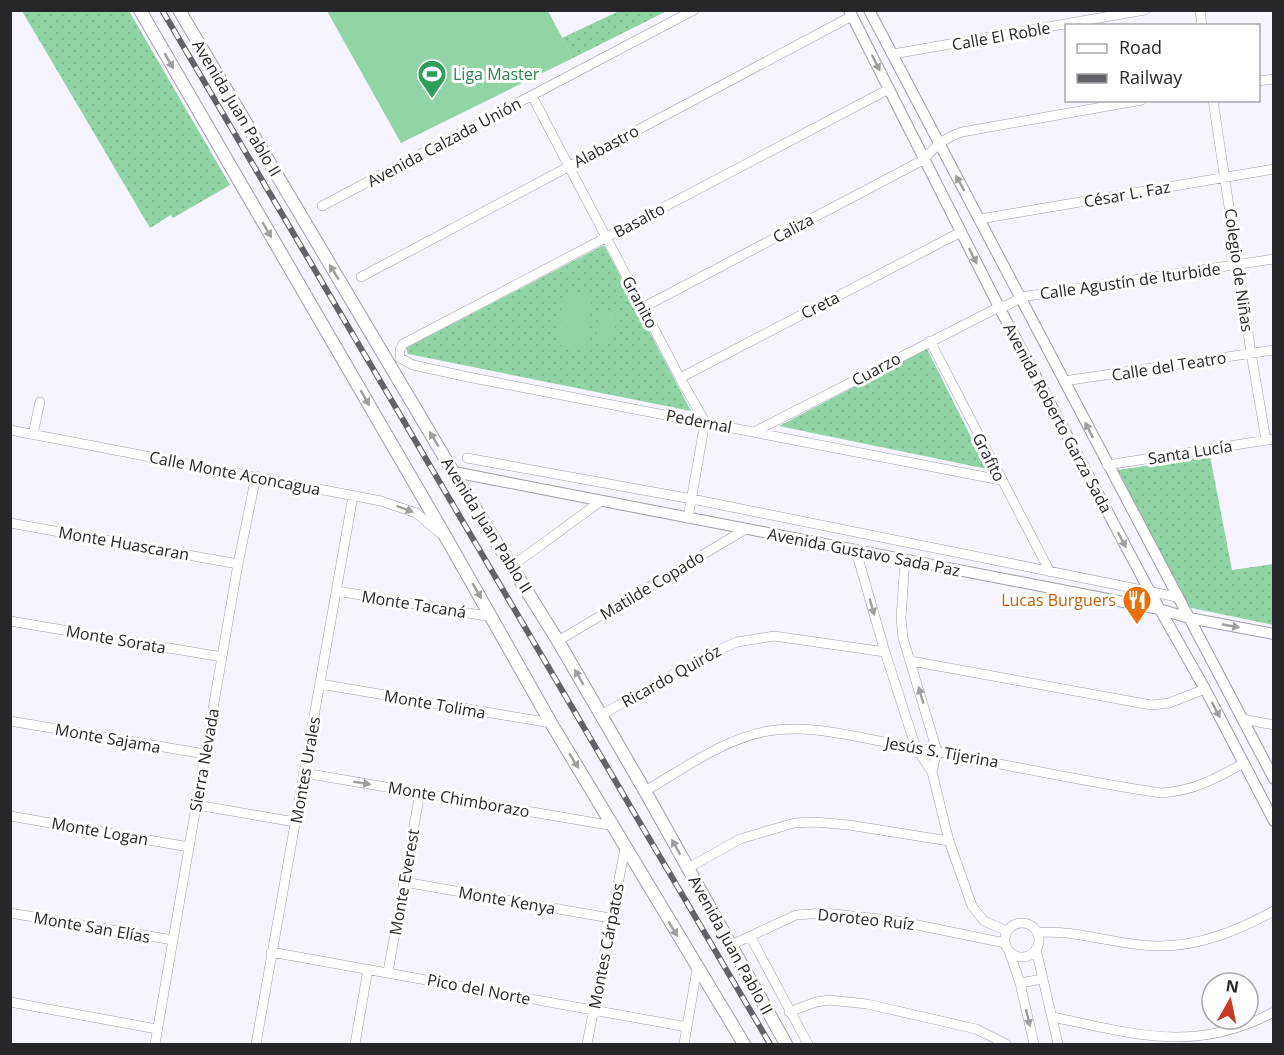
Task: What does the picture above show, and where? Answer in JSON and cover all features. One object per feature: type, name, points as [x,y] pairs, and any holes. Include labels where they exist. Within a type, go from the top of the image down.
[{"type":"main road","name":"Avenida Juan Pablo II","points":[[140,10],[492,617],[551,723],[744,1044]]},
{"type":"main road","name":"Avenida Juan Pablo II","points":[[178,10],[454,472],[558,641],[645,791],[786,1044]]},
{"type":"street","name":"Avenida Calzada Unión","points":[[322,206],[694,10]]},
{"type":"street","name":"Avenida Roberto Garza Sada","points":[[869,10],[1274,779]]},
{"type":"street","name":"Calle El Roble","points":[[893,54],[1145,10]]},
{"type":"street","name":"Avenida Roberto Garza Sada","points":[[851,13],[999,307],[1274,821]]},
{"type":"street","name":"Alabastro","points":[[362,277],[851,13]]},
{"type":"street","name":"Basalto","points":[[399,358],[399,350],[404,344],[889,89]]},
{"type":"street","name":"Granito","points":[[531,96],[705,422]]},
{"type":"street","points":[[938,143],[962,132],[1131,102]]},
{"type":"street","name":"Colegio de Niñas","points":[[1213,102],[1251,353],[1270,440]]},
{"type":"street","name":"Caliza","points":[[644,308],[923,160],[938,143]]},
{"type":"street","name":"César L. Faz","points":[[980,219],[1274,169]]},
{"type":"street","name":"Creta","points":[[680,378],[961,232]]},
{"type":"street","name":"Calle Agustín de Iturbide","points":[[999,307],[1008,305],[1021,297],[1274,259]]},
{"type":"street","name":"Cuarzo","points":[[754,432],[999,307]]},
{"type":"street","name":"Grafito","points":[[930,341],[1050,572]]},
{"type":"street","name":"Calle del Teatro","points":[[1064,381],[1274,350]]},
{"type":"street","name":"Pedernal","points":[[399,358],[413,365],[468,377],[1001,480]]},
{"type":"street","points":[[33,434],[40,402]]},
{"type":"street","points":[[688,518],[705,422]]},
{"type":"street","name":"Calle Monte Aconcagua","points":[[10,429],[256,476],[409,509],[428,522],[448,541]]},
{"type":"street","name":"Santa Lucía","points":[[1107,465],[1270,440]]},
{"type":"street","name":"Avenida Gustavo Sada Paz","points":[[467,458],[692,499],[1177,597]]},
{"type":"street","name":"Avenida Gustavo Sada Paz","points":[[454,472],[1159,609],[1189,618],[1274,634]]},
{"type":"street","name":"Sierra Nevada","points":[[154,1044],[238,564],[256,476]]},
{"type":"street","name":"Montes Urales","points":[[256,1044],[353,496]]},
{"type":"street","points":[[512,566],[601,501]]},
{"type":"street","name":"Monte Huascaran","points":[[10,523],[238,564]]},
{"type":"street","name":"Matilde Copado","points":[[558,641],[746,529]]},
{"type":"street","points":[[856,551],[916,748],[932,772],[949,842],[972,906],[984,921],[1007,931]]},
{"type":"street","points":[[905,560],[901,618],[903,638],[937,751],[932,772]]},
{"type":"street","name":"Monte Tacaná","points":[[336,591],[492,617]]},
{"type":"street","name":"Monte Sorata","points":[[10,621],[222,657]]},
{"type":"street","name":"Ricardo Quiróz","points":[[601,715],[711,653],[737,642],[774,636],[885,652]]},
{"type":"street","points":[[911,661],[1151,705],[1169,703],[1205,689]]},
{"type":"street","name":"Monte Tolima","points":[[320,684],[551,723]]},
{"type":"street","points":[[1243,719],[1274,725]]},
{"type":"street","name":"Monte Sajama","points":[[10,721],[205,754]]},
{"type":"street","name":"Jesús S. Tijerina","points":[[645,791],[729,743],[769,731],[799,729],[823,731],[937,751],[1161,793],[1185,791],[1209,783],[1244,764]]},
{"type":"street","name":"Monte Chimborazo","points":[[304,773],[614,826]]},
{"type":"street","name":"Monte Everest","points":[[388,972],[420,792]]},
{"type":"street","points":[[197,805],[295,822]]},
{"type":"street","name":"Monte Logan","points":[[10,816],[189,847]]},
{"type":"street","points":[[688,868],[740,839],[794,823],[849,825],[949,842]]},
{"type":"street","name":"Montes Cárpatos","points":[[587,1044],[625,848]]},
{"type":"street","name":"Monte Kenya","points":[[404,882],[610,918]]},
{"type":"street","points":[[1037,932],[1071,934],[1136,944],[1177,946],[1221,936],[1245,927],[1274,911]]},
{"type":"street","name":"Monte San Elías","points":[[10,913],[173,940]]},
{"type":"street","name":"Doroteo Ruíz","points":[[731,945],[796,915],[825,913],[898,921],[1007,947]]},
{"type":"street","points":[[1007,947],[1020,956],[1032,954],[1039,938],[1037,932],[1026,923],[1019,923],[1007,931],[1007,947],[1020,983],[1034,1044]]},
{"type":"street","points":[[750,936],[808,1044]]},
{"type":"street","points":[[1036,949],[1058,1044]]},
{"type":"street","name":"Pico del Norte","points":[[271,952],[687,1027]]},
{"type":"street","points":[[355,1044],[368,969]]},
{"type":"street","points":[[684,1044],[697,969]]},
{"type":"street","points":[[1020,983],[1043,979]]},
{"type":"street","points":[[789,1012],[816,1002],[829,1000],[867,1004],[976,1029],[1006,1044]]},
{"type":"street","points":[[10,1002],[157,1029]]},
{"type":"street","points":[[1053,1017],[1141,1035],[1192,1038],[1238,1028],[1274,1012]]},
{"type":"green space","points":[[22,11],[129,11],[230,185],[173,218],[171,215],[150,228]]},
{"type":"green space","name":"Liga Master","points":[[327,11],[548,11],[573,58],[401,143]]},
{"type":"green space","points":[[619,11],[667,11],[573,58],[562,38]]},
{"type":"green space","points":[[604,245],[691,411],[408,354],[406,348]]},
{"type":"green space","points":[[563,293],[592,296],[586,348],[558,345]]},
{"type":"green space","points":[[600,309],[616,311],[613,342],[596,341]]},
{"type":"green space","points":[[927,349],[987,469],[779,426]]},
{"type":"green space","points":[[1210,456],[1232,570],[1273,564],[1273,625],[1187,607],[1118,470]]},
{"type":"railway","points":[[162,10],[770,1044]]},
{"type":"place","name":"Liga Master","points":[[432,100]]},
{"type":"place","name":"Lucas Burguers","points":[[1137,626]]}]
